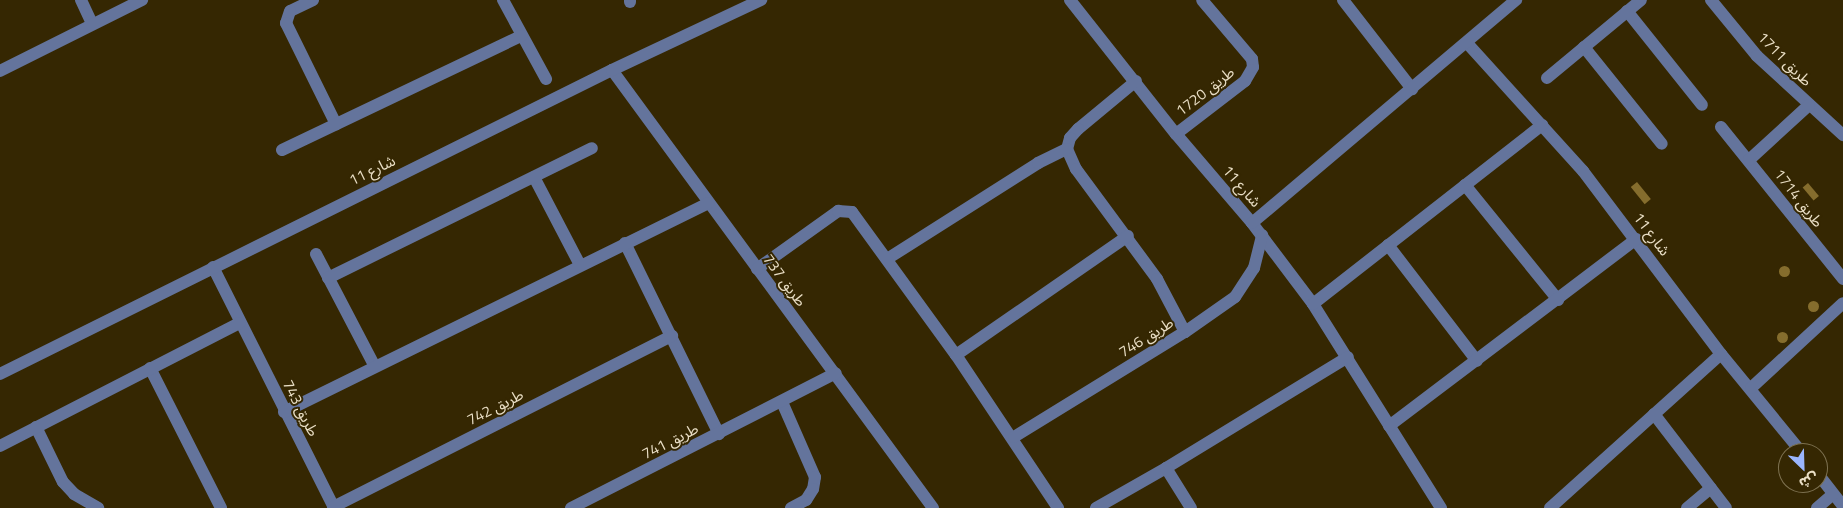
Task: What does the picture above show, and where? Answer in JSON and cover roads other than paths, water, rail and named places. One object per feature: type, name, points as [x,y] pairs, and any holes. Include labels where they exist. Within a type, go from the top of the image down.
[{"type":"street","points":[[81,0],[92,24]]},
{"type":"street","points":[[0,71],[142,0]]},
{"type":"street","points":[[313,0],[290,11],[286,23],[336,124]]},
{"type":"street","points":[[503,0],[546,79]]},
{"type":"street","name":"شارع 11","points":[[1,371],[612,70],[761,0]]},
{"type":"street","name":"شارع 11","points":[[1070,0],[1136,81],[1176,134],[1252,223],[1516,0]]},
{"type":"street","name":"طريق 1720","points":[[1176,134],[1245,81],[1253,67],[1252,59],[1202,0]]},
{"type":"street","points":[[1343,0],[1412,89]]},
{"type":"street","points":[[1547,78],[1641,0]]},
{"type":"street","name":"طريق 1711","points":[[1711,0],[1757,56],[1843,135]]},
{"type":"street","points":[[1627,11],[1702,105]]},
{"type":"street","points":[[282,150],[521,36]]},
{"type":"street","name":"شارع 11","points":[[1467,43],[1542,125],[1636,239],[1721,354],[1751,388],[1794,443]]},
{"type":"street","points":[[1584,47],[1662,144]]},
{"type":"street","name":"طريق 737","points":[[612,70],[708,203],[836,373],[933,508]]},
{"type":"street","points":[[1136,81],[1078,129],[1070,138],[1067,149],[1076,169],[1128,236],[1157,279],[1185,332]]},
{"type":"street","points":[[1749,160],[1809,105]]},
{"type":"street","points":[[1313,304],[1542,125]]},
{"type":"street","name":"طريق 1714","points":[[1720,127],[1749,160],[1843,279]]},
{"type":"street","points":[[328,278],[592,148]]},
{"type":"street","points":[[887,259],[1038,162],[1067,149]]},
{"type":"street","points":[[534,177],[580,265]]},
{"type":"street","points":[[1465,184],[1558,300]]},
{"type":"street","points":[[284,412],[708,203]]},
{"type":"street","points":[[757,269],[843,209],[852,212],[1014,437],[1058,508]]},
{"type":"street","points":[[1252,223],[1313,304],[1441,508]]},
{"type":"street","name":"طريق 746","points":[[1014,437],[1185,332],[1235,297],[1254,268],[1262,235]]},
{"type":"street","points":[[956,354],[1128,236]]},
{"type":"street","points":[[1389,426],[1558,300],[1636,239]]},
{"type":"street","points":[[625,243],[719,434]]},
{"type":"street","points":[[1388,245],[1477,361]]},
{"type":"street","points":[[316,254],[375,367]]},
{"type":"street","name":"طريق 743","points":[[213,267],[239,323],[333,507]]},
{"type":"street","points":[[1751,388],[1843,303]]},
{"type":"street","points":[[0,446],[239,323]]},
{"type":"street","name":"طريق 742","points":[[333,507],[672,336]]},
{"type":"street","points":[[1550,508],[1721,354]]},
{"type":"street","points":[[1096,508],[1166,468],[1348,357]]},
{"type":"street","points":[[150,368],[221,508]]},
{"type":"street","name":"طريق 741","points":[[572,508],[836,373]]},
{"type":"street","points":[[782,402],[815,478],[813,489],[806,500],[791,508]]},
{"type":"street","points":[[1654,414],[1726,508]]},
{"type":"street","points":[[36,427],[63,482],[74,494],[98,508]]},
{"type":"street","points":[[1166,468],[1191,508]]},
{"type":"street","points":[[1828,487],[1843,506]]},
{"type":"street","points":[[1687,508],[1711,488]]},
{"type":"street","points":[[1817,508],[1833,494]]}]
